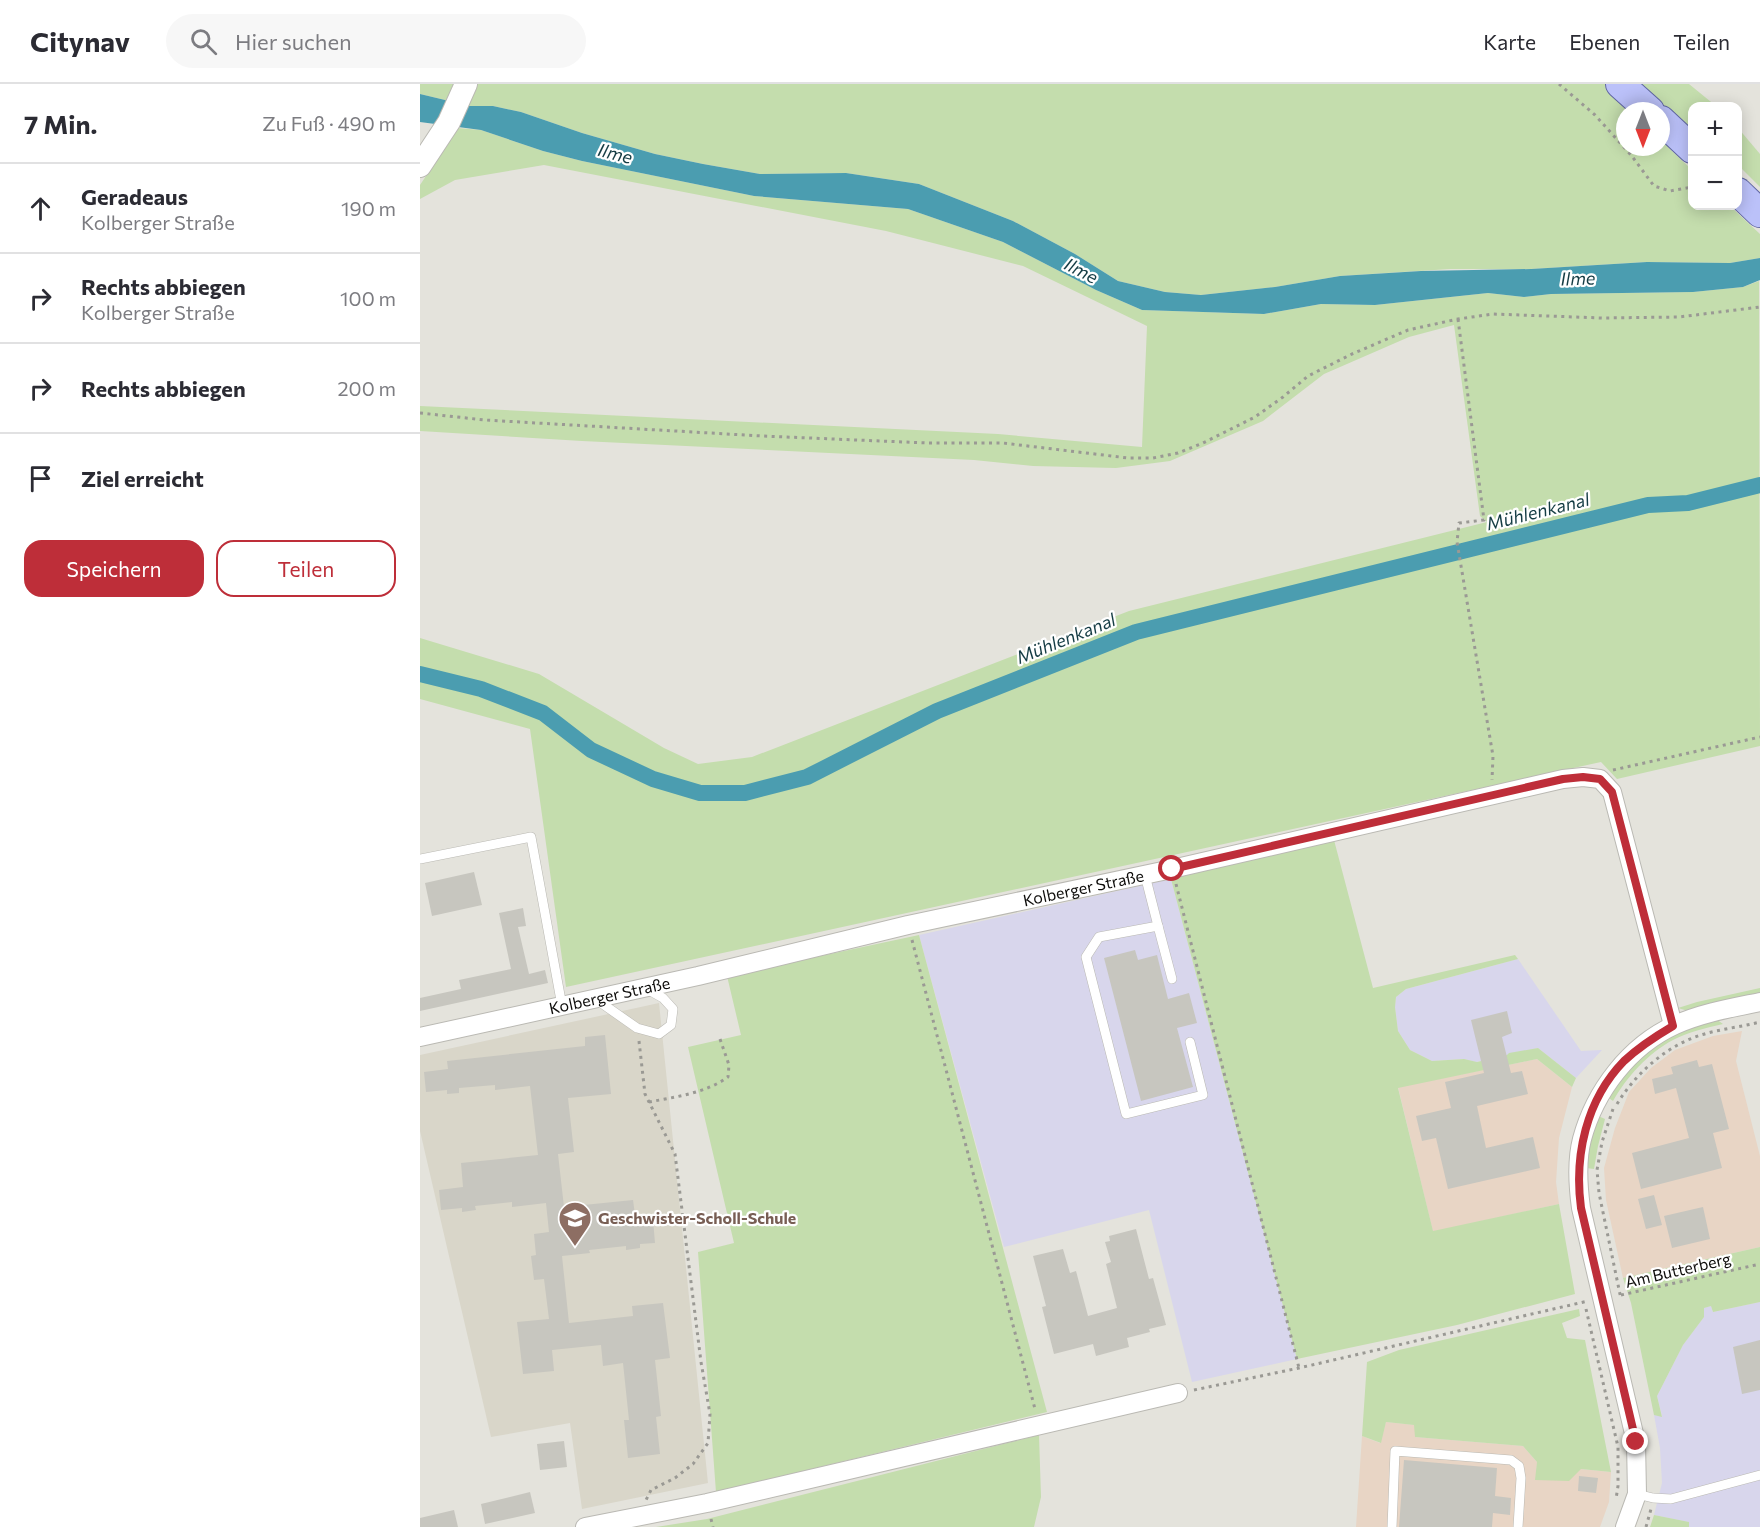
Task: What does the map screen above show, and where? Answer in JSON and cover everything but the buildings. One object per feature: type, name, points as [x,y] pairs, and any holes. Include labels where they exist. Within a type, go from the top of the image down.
[{"type":"main road","points":[[1620,84],[1640,102]]},
{"type":"main road","points":[[1742,197],[1760,213]]},
{"type":"street","points":[[420,166],[449,122],[466,84]]},
{"type":"street","name":"Kolberger Straße","points":[[420,1037],[595,999],[908,925],[1172,869],[1563,779],[1583,777],[1600,779]]},
{"type":"street","points":[[1600,779],[1612,792],[1673,1026]]},
{"type":"street","points":[[1625,1527],[1645,1496],[1636,1442],[1593,1300],[1579,1198],[1579,1163],[1582,1140],[1602,1090],[1624,1062],[1651,1039],[1673,1026],[1701,1015],[1760,1002]]},
{"type":"street","points":[[585,1527],[719,1500],[1178,1393]]},
{"type":"lane","points":[[420,859],[531,837],[561,1006]]},
{"type":"lane","points":[[1145,875],[1172,979]]},
{"type":"lane","points":[[1158,926],[1099,937],[1086,957],[1126,1114],[1203,1095],[1190,1042]]},
{"type":"lane","points":[[595,999],[637,1028],[659,1034],[671,1026],[673,1009],[663,998],[645,987]]},
{"type":"lane","points":[[1392,1527],[1395,1450],[1511,1460],[1519,1466],[1521,1478],[1518,1527]]},
{"type":"lane","points":[[1645,1496],[1671,1499],[1760,1475]]},
{"type":"path","points":[[1559,84],[1595,115],[1631,155],[1654,186],[1670,191],[1688,188]]},
{"type":"path","points":[[420,413],[485,420],[762,436],[928,443],[1003,443],[1128,458],[1153,458],[1178,453],[1203,443],[1255,417],[1308,376],[1408,330],[1493,314],[1602,318],[1679,317],[1760,307]]},
{"type":"path","points":[[1458,320],[1484,520],[1459,523],[1457,542],[1493,756],[1492,795]]},
{"type":"path","points":[[1600,779],[1614,769],[1760,737]]},
{"type":"path","points":[[1172,869],[1299,1368]]},
{"type":"path","points":[[908,925],[1039,1426]]},
{"type":"path","points":[[1623,1307],[1599,1193],[1597,1170],[1602,1142],[1613,1110],[1642,1072],[1670,1050],[1700,1035],[1760,1022]]},
{"type":"path","points":[[637,1028],[645,1094],[675,1154],[701,1362],[710,1414],[708,1443],[693,1464],[675,1478],[651,1490],[639,1516]]},
{"type":"path","points":[[649,1102],[718,1084],[728,1077],[729,1065],[720,1039]]},
{"type":"path","name":"Am Butterberg","points":[[1178,1393],[1760,1264]]},
{"type":"path","points":[[1593,1300],[1618,1447],[1618,1486],[1615,1508]]},
{"type":"path","points":[[1645,1496],[1646,1527]]},
{"type":"shaded area","points":[[1171,879],[1297,1359],[1192,1382],[1149,1210],[1004,1247],[919,935]]},
{"type":"shaded area","points":[[1518,959],[1581,1051],[1602,1050],[1576,1078],[1538,1048],[1476,1062],[1464,1059],[1432,1061],[1410,1050],[1398,1031],[1396,997],[1406,989]]},
{"type":"shaded area","points":[[659,1003],[708,1483],[582,1509],[570,1423],[491,1437],[420,1131],[420,1055]]},
{"type":"shaded area","points":[[1742,1031],[1736,1061],[1760,1156],[1760,1247],[1623,1278],[1606,1200],[1604,1168],[1615,1128],[1629,1092],[1651,1068],[1675,1050],[1713,1036]]},
{"type":"shaded area","points":[[1537,1059],[1572,1087],[1559,1138],[1556,1182],[1559,1204],[1433,1232],[1398,1087]]},
{"type":"shaded area","points":[[1760,1302],[1760,1527],[1689,1527],[1688,1522],[1654,1515],[1662,1483],[1660,1448],[1654,1415],[1662,1416],[1657,1396],[1683,1345],[1704,1317],[1704,1308],[1711,1306],[1713,1312]]},
{"type":"shaded area","points":[[1386,1422],[1415,1425],[1415,1437],[1523,1446],[1537,1462],[1536,1480],[1581,1469],[1611,1472],[1609,1502],[1600,1527],[1356,1527],[1362,1436],[1380,1443]]},
{"type":"green space","points":[[420,84],[1689,84],[1711,102],[1688,102],[1688,130],[1670,145],[1670,102],[1616,102],[1616,156],[1670,156],[1670,149],[1688,166],[1688,210],[1734,210],[1760,234],[1760,258],[1730,263],[1647,262],[1531,269],[1450,269],[1340,276],[1275,287],[1201,295],[1165,292],[1118,281],[1075,254],[1013,221],[919,184],[846,173],[760,174],[655,154],[521,112],[493,106],[470,106],[420,94]]},
{"type":"green space","points":[[458,128],[481,130],[543,151],[582,161],[754,196],[908,209],[1003,242],[1096,290],[1142,310],[1264,314],[1321,304],[1375,305],[1488,293],[1524,297],[1551,294],[1693,292],[1743,287],[1759,281],[1760,746],[1617,779],[1601,762],[566,987],[530,729],[420,699],[420,638],[539,674],[664,748],[698,764],[752,757],[1129,611],[1487,522],[1480,516],[1454,325],[1409,337],[1324,374],[1263,421],[1170,461],[1116,468],[1033,466],[974,460],[420,431],[420,406],[998,434],[1142,447],[1147,326],[1023,266],[886,231],[544,165],[455,180],[420,199],[420,185]]},
{"type":"green space","points":[[1742,133],[1760,154],[1760,187],[1742,169]]},
{"type":"green space","points":[[1334,840],[1373,988],[1515,955],[1518,959],[1406,989],[1396,997],[1398,1031],[1410,1050],[1432,1061],[1464,1059],[1477,1062],[1538,1048],[1576,1078],[1572,1087],[1537,1059],[1398,1088],[1433,1231],[1559,1204],[1575,1294],[1457,1325],[1297,1359],[1171,879]]},
{"type":"green space","points":[[919,935],[1047,1412],[716,1492],[698,1252],[734,1243],[688,1047],[741,1035],[727,976]]},
{"type":"green space","points":[[1760,988],[1760,994],[1688,1011],[1678,1008],[1697,1002]]},
{"type":"green space","points":[[1716,1019],[1723,1024],[1697,1030],[1664,1045],[1638,1067],[1613,1101],[1606,1096],[1626,1067],[1666,1037]]},
{"type":"green space","points":[[1596,1115],[1605,1119],[1594,1169],[1586,1168]]},
{"type":"green space","points":[[1760,1247],[1760,1302],[1713,1312],[1711,1306],[1704,1308],[1704,1317],[1683,1345],[1657,1396],[1662,1417],[1654,1415],[1631,1303],[1623,1278]]},
{"type":"green space","points":[[1579,1309],[1580,1316],[1562,1323],[1567,1338],[1585,1340],[1611,1472],[1581,1469],[1569,1481],[1535,1480],[1537,1462],[1523,1446],[1415,1437],[1414,1425],[1386,1422],[1381,1443],[1362,1436],[1367,1362],[1399,1350]]},
{"type":"green space","points":[[1039,1435],[1041,1497],[1034,1527],[656,1527],[707,1519]]},
{"type":"green space","points":[[1654,1515],[1689,1522],[1689,1527],[1650,1527]]},
{"type":"water","name":"Ilme","points":[[420,94],[470,106],[493,106],[521,112],[655,154],[703,164],[760,174],[846,173],[919,184],[1013,221],[1075,254],[1118,281],[1165,292],[1201,295],[1275,287],[1340,276],[1421,271],[1531,269],[1647,262],[1730,263],[1760,258],[1760,280],[1743,287],[1693,292],[1551,294],[1524,297],[1488,293],[1375,305],[1321,304],[1264,314],[1142,310],[1096,290],[1003,242],[908,209],[754,196],[582,161],[543,151],[481,130],[420,122]]},
{"type":"waterway","name":"Mühlenkanal","points":[[420,674],[481,689],[543,713],[591,750],[653,779],[700,793],[745,793],[807,777],[937,711],[1136,632],[1648,505],[1688,503],[1760,485]]},
{"type":"place","name":"Geschwister-Scholl-Schule","points":[[575,1247]]},
{"type":"route","points":[[1172,869],[1563,779],[1583,777],[1600,779],[1612,792],[1673,1026],[1651,1039],[1624,1062],[1602,1090],[1582,1140],[1579,1163],[1578,1188],[1581,1208],[1636,1442]]}]
